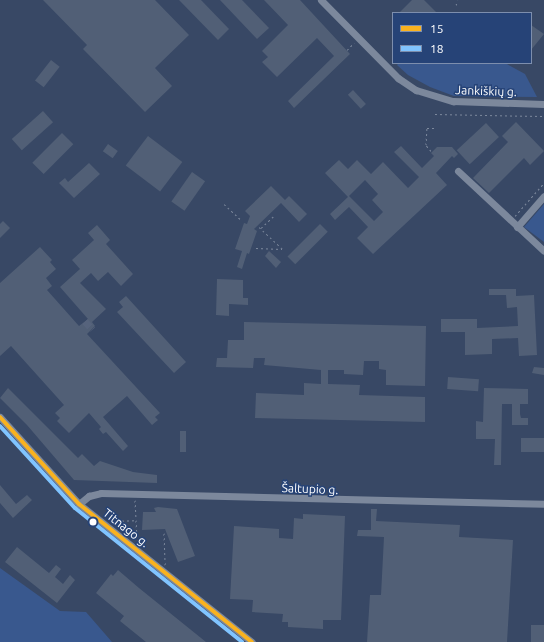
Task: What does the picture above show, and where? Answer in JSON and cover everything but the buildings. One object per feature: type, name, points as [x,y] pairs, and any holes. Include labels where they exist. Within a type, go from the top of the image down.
[{"type":"street","name":"Jankiškių g.","points":[[321,0],[405,84],[433,96],[467,103],[544,104]]},
{"type":"street","points":[[458,171],[544,251]]},
{"type":"street","points":[[517,227],[544,196]]},
{"type":"street","name":"Titnago g.","points":[[0,417],[79,504],[252,642]]},
{"type":"street","name":"Šaltupio g.","points":[[79,504],[94,494],[544,504]]},
{"type":"path","points":[[456,5],[458,0]]},
{"type":"path","points":[[347,50],[359,39]]},
{"type":"path","points":[[435,114],[544,116]]},
{"type":"path","points":[[431,151],[426,145],[427,128],[435,128]]},
{"type":"path","points":[[510,221],[544,183]]},
{"type":"path","points":[[224,204],[241,220]]},
{"type":"path","points":[[256,248],[282,249],[260,228],[274,216]]},
{"type":"path","points":[[132,547],[137,543],[135,494]]},
{"type":"path","points":[[105,525],[109,522],[136,520]]},
{"type":"path","points":[[161,570],[167,556],[164,533]]},
{"type":"shaded area","points":[[507,64],[525,74],[537,97],[454,96],[430,87],[408,75],[397,65]]},
{"type":"shaded area","points":[[544,204],[544,242],[524,227]]},
{"type":"shaded area","points":[[0,568],[60,611],[86,612],[112,642],[0,642]]},
{"type":"tunnel","points":[[85,321],[92,329]]},
{"type":"transit line","name":"15","points":[[0,417],[79,504],[252,642]]},
{"type":"transit line","name":"18","points":[[0,426],[75,508],[242,642]]}]
